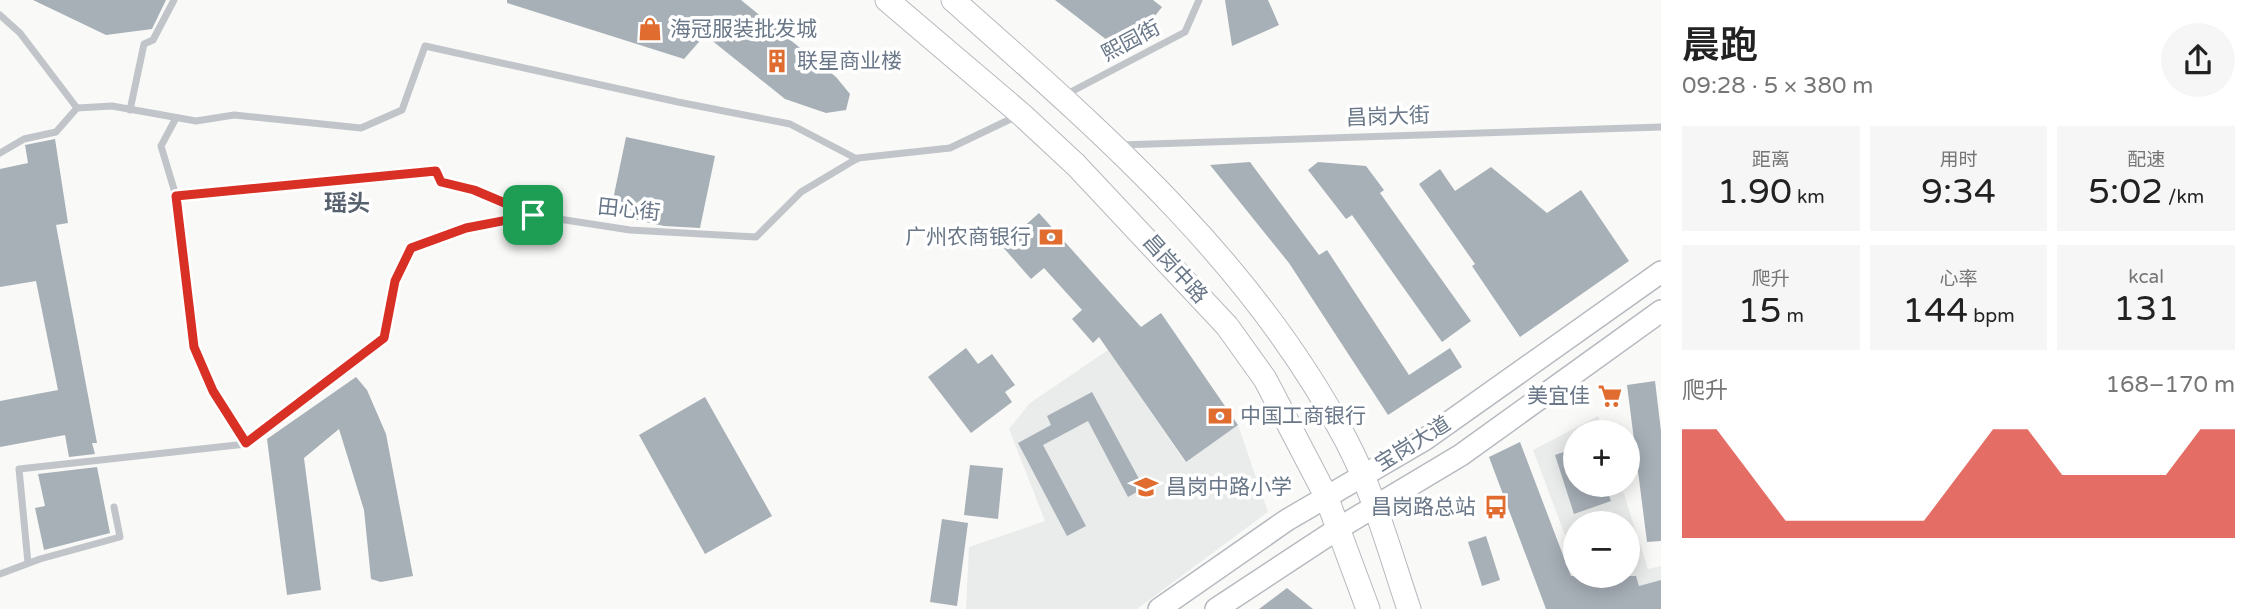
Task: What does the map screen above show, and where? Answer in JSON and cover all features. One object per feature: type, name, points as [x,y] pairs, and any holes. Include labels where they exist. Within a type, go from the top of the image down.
[{"type":"main road","name":"昌岗中路","points":[[887,0],[1021,114],[1118,206],[1227,326],[1265,379],[1326,496],[1368,609]]},
{"type":"main road","name":"昌岗中路","points":[[953,0],[1146,175],[1267,315],[1326,406],[1362,475],[1409,609]]},
{"type":"main road","name":"宝岗大道","points":[[1159,609],[1326,496],[1424,440],[1661,272]]},
{"type":"main road","name":"宝岗大道","points":[[1216,609],[1374,506],[1461,455],[1661,311]]},
{"type":"lane","points":[[130,110],[145,44],[153,40],[174,0]]},
{"type":"lane","name":"熙园街","points":[[1062,97],[1185,32],[1199,0]]},
{"type":"lane","points":[[0,15],[20,33],[77,108]]},
{"type":"lane","points":[[0,153],[24,139],[56,132],[77,108],[112,106],[196,121],[234,115],[360,128],[402,110],[425,46],[678,103],[790,124],[857,159]]},
{"type":"lane","name":"田心街","points":[[246,443],[384,338],[395,281],[411,248],[466,228],[533,215],[630,230],[756,237],[801,191],[857,159],[950,148],[1021,114]]},
{"type":"lane","points":[[28,563],[19,470],[246,443],[213,391],[194,347],[176,196],[162,146],[176,118]]},
{"type":"lane","name":"昌岗大街","points":[[1116,145],[1661,127]]},
{"type":"lane","points":[[176,196],[436,171],[441,182],[474,190],[533,215]]},
{"type":"lane","points":[[0,574],[28,563],[120,537],[114,507]]},
{"type":"shaded area","name":"昌岗中路小学","points":[[1108,350],[1185,462],[1238,425],[1268,512],[1137,609],[966,609],[969,547],[1045,521],[1009,429],[1030,403]]},
{"type":"shaded area","points":[[1563,434],[1563,497],[1625,497],[1629,511],[1563,511],[1563,530],[1533,450]]},
{"type":"shaded area","points":[[1640,544],[1648,569],[1661,566],[1661,609],[1593,609],[1585,588],[1640,588]]},
{"type":"building","points":[[33,0],[166,0],[152,29],[106,35]]},
{"type":"building","points":[[507,0],[741,0],[836,77],[850,94],[846,110],[826,113],[785,99],[705,35],[684,59],[507,3]]},
{"type":"building","points":[[1055,0],[1153,0],[1162,7],[1125,54]]},
{"type":"building","points":[[1225,0],[1268,0],[1279,25],[1232,46]]},
{"type":"building","points":[[626,137],[715,156],[700,228],[664,226],[610,214]]},
{"type":"building","points":[[55,139],[68,223],[56,225],[97,443],[92,443],[95,454],[69,457],[65,435],[0,447],[0,401],[58,390],[36,281],[0,287],[0,169],[28,163],[25,145]]},
{"type":"building","points":[[1250,162],[1319,255],[1327,250],[1409,375],[1450,348],[1462,367],[1388,415],[1289,263],[1210,165]]},
{"type":"building","points":[[1318,162],[1366,166],[1384,190],[1380,193],[1471,321],[1442,342],[1352,215],[1346,219],[1308,170]]},
{"type":"building","points":[[1491,167],[1547,213],[1581,190],[1629,261],[1520,337],[1472,266],[1475,264],[1419,184],[1440,169],[1455,191]]},
{"type":"building","points":[[1039,213],[1141,327],[1161,313],[1238,425],[1186,462],[1099,337],[1093,343],[1072,319],[1082,310],[1044,268],[1031,279],[1002,246]]},
{"type":"building","points":[[966,348],[978,364],[992,354],[1015,385],[1005,392],[1012,402],[971,433],[928,377]]},
{"type":"building","points":[[356,377],[367,390],[386,434],[413,576],[381,582],[371,579],[364,510],[339,429],[304,458],[321,590],[287,595],[267,439]]},
{"type":"building","points":[[1655,381],[1661,431],[1661,541],[1647,542],[1640,487],[1640,420],[1631,420],[1627,385]]},
{"type":"building","points":[[1092,392],[1144,488],[1128,497],[1088,421],[1043,445],[1086,526],[1067,536],[1018,443],[1051,425],[1047,416]]},
{"type":"building","points":[[705,397],[772,516],[705,554],[639,435]]},
{"type":"building","points":[[1520,442],[1563,555],[1563,588],[1640,588],[1640,586],[1661,580],[1661,609],[1546,609],[1489,457]]},
{"type":"building","points":[[1563,452],[1563,480],[1555,455]]},
{"type":"building","points":[[970,465],[1003,468],[998,519],[964,515]]},
{"type":"building","points":[[97,467],[110,533],[44,550],[35,508],[45,506],[38,474]]},
{"type":"building","points":[[1569,497],[1610,497],[1611,501],[1583,511],[1573,511]]},
{"type":"building","points":[[942,519],[968,523],[957,606],[930,602]]},
{"type":"building","points":[[1486,536],[1500,580],[1482,586],[1468,542]]},
{"type":"building","points":[[1287,588],[1313,609],[1259,609]]},
{"type":"place","name":"海冠服装批发城","points":[[650,29]]},
{"type":"place","name":"联星商业楼","points":[[777,61]]},
{"type":"place","name":"广州农商银行","points":[[1051,237]]},
{"type":"place","name":"美宜佳","points":[[1610,396]]},
{"type":"place","name":"中国工商银行","points":[[1220,416]]},
{"type":"place","name":"昌岗中路小学","points":[[1146,487]]},
{"type":"place","name":"昌岗路总站","points":[[1496,507]]},
{"type":"district","name":"瑶头","points":[[347,204]]},
{"type":"route","points":[[436,171],[441,182],[474,190],[533,215],[466,228],[411,248],[395,281],[384,338],[246,443],[213,391],[194,347],[176,196],[436,171]]}]
